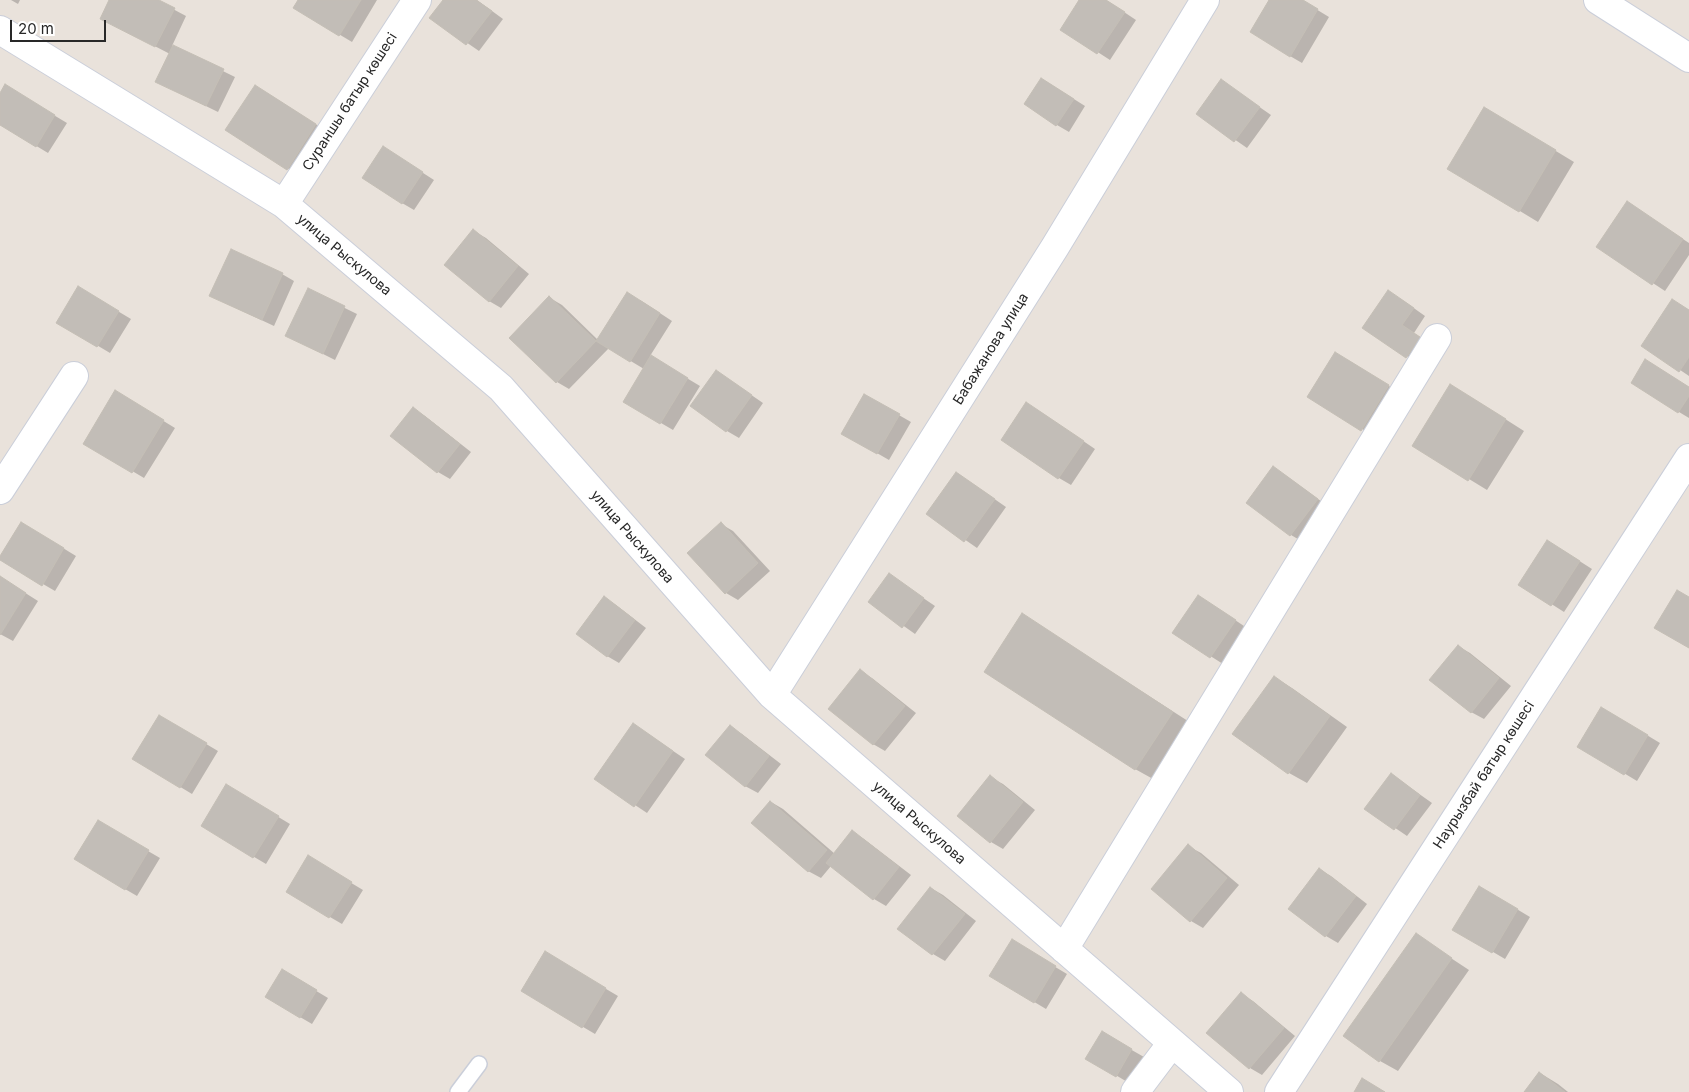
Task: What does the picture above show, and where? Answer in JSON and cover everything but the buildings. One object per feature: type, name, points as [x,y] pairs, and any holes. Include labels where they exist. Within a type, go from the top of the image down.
[{"type":"street","name":"Сураншы батыр көшесі","points":[[284,204],[417,0]]},
{"type":"street","name":"Бабажанова улица","points":[[772,695],[1050,256],[1205,0]]},
{"type":"street","points":[[1598,0],[1689,58]]},
{"type":"street","name":"улица Рыскулова","points":[[0,30],[284,204],[501,388],[772,695],[1229,1092]]},
{"type":"street","points":[[1064,949],[1437,338]]},
{"type":"street","points":[[0,490],[74,376]]},
{"type":"street","name":"Наурызбай батыр көшесі","points":[[1279,1092],[1689,458]]},
{"type":"street","points":[[1135,1092],[1172,1043]]},
{"type":"lane","points":[[458,1092],[479,1064]]}]
